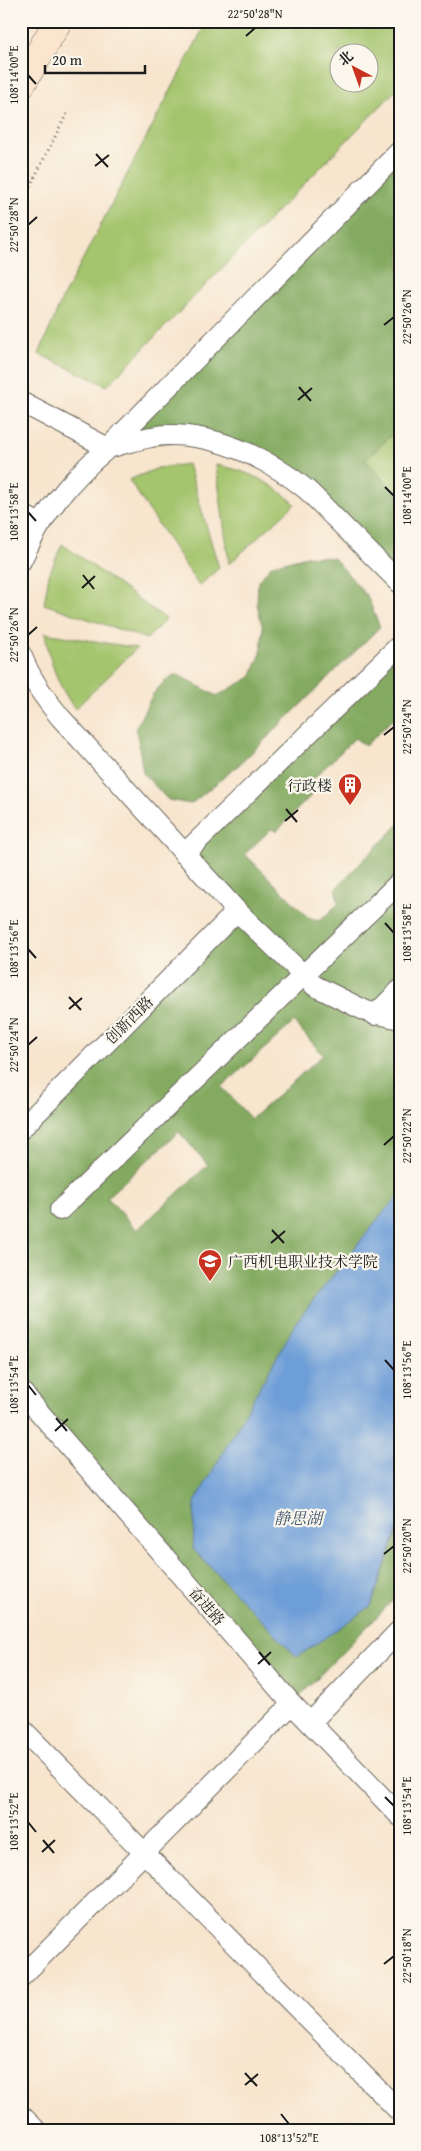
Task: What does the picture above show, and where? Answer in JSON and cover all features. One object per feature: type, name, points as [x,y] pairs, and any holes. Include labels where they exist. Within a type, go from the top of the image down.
[{"type":"street","points":[[21,84],[58,21]]},
{"type":"lane","points":[[21,561],[40,524],[66,487],[108,448],[400,150]]},
{"type":"lane","points":[[21,402],[108,448],[166,435],[203,438],[240,449],[273,466],[306,489],[400,583]]},
{"type":"lane","points":[[21,514],[40,524]]},
{"type":"lane","points":[[184,854],[400,645]]},
{"type":"lane","points":[[21,654],[38,689],[60,717],[237,911],[304,976],[315,986],[375,1015],[400,1020]]},
{"type":"lane","points":[[60,1210],[400,882]]},
{"type":"lane","name":"创新西路","points":[[21,1129],[237,911]]},
{"type":"lane","points":[[375,1015],[400,990]]},
{"type":"lane","name":"奋进路","points":[[21,1391],[292,1704],[400,1816]]},
{"type":"lane","points":[[310,1723],[400,1630]]},
{"type":"lane","points":[[21,1977],[292,1704]]},
{"type":"lane","points":[[21,1728],[400,2112]]},
{"type":"lane","points":[[21,2115],[36,2130]]},
{"type":"path","points":[[21,204],[36,178],[67,113]]},
{"type":"path","points":[[21,169],[36,178]]},
{"type":"green space","points":[[207,21],[400,21],[400,86],[107,386],[39,354],[62,299]]},
{"type":"green space","points":[[400,151],[400,427],[365,460],[400,498],[400,583],[306,489],[203,439],[108,448]]},
{"type":"green space","points":[[400,427],[400,498],[365,460]]},
{"type":"green space","points":[[188,464],[219,568],[199,586],[129,480],[158,468]]},
{"type":"green space","points":[[216,465],[238,470],[258,478],[295,504],[229,564]]},
{"type":"green space","points":[[62,544],[166,619],[147,639],[44,604],[49,575]]},
{"type":"green space","points":[[307,556],[334,558],[367,596],[380,627],[240,764],[191,804],[168,800],[143,773],[136,727],[153,694],[165,681],[176,674],[217,696],[251,677],[261,653],[263,629],[257,604],[258,581],[272,565]]},
{"type":"green space","points":[[45,633],[137,648],[75,709],[55,673]]},
{"type":"green space","points":[[400,645],[400,712],[365,746],[355,738],[310,782],[317,789],[277,831],[271,829],[245,854],[308,917],[320,921],[339,903],[335,889],[400,823],[400,1196],[380,1216],[297,1321],[371,1606],[400,1522],[400,1593],[292,1704],[21,1391],[21,1129],[237,912],[184,854]],"holes":[[[294,1022],[323,1055],[251,1119],[222,1087]],[[179,1132],[208,1165],[137,1230],[107,1197]]]},
{"type":"water","name":"静思湖","points":[[400,1196],[400,1522],[371,1606],[297,1657],[193,1549],[195,1502],[297,1321],[380,1216]]},
{"type":"place","name":"行政楼","points":[[350,806]]},
{"type":"place","name":"广西机电职业技术学院","points":[[210,1282]]}]
